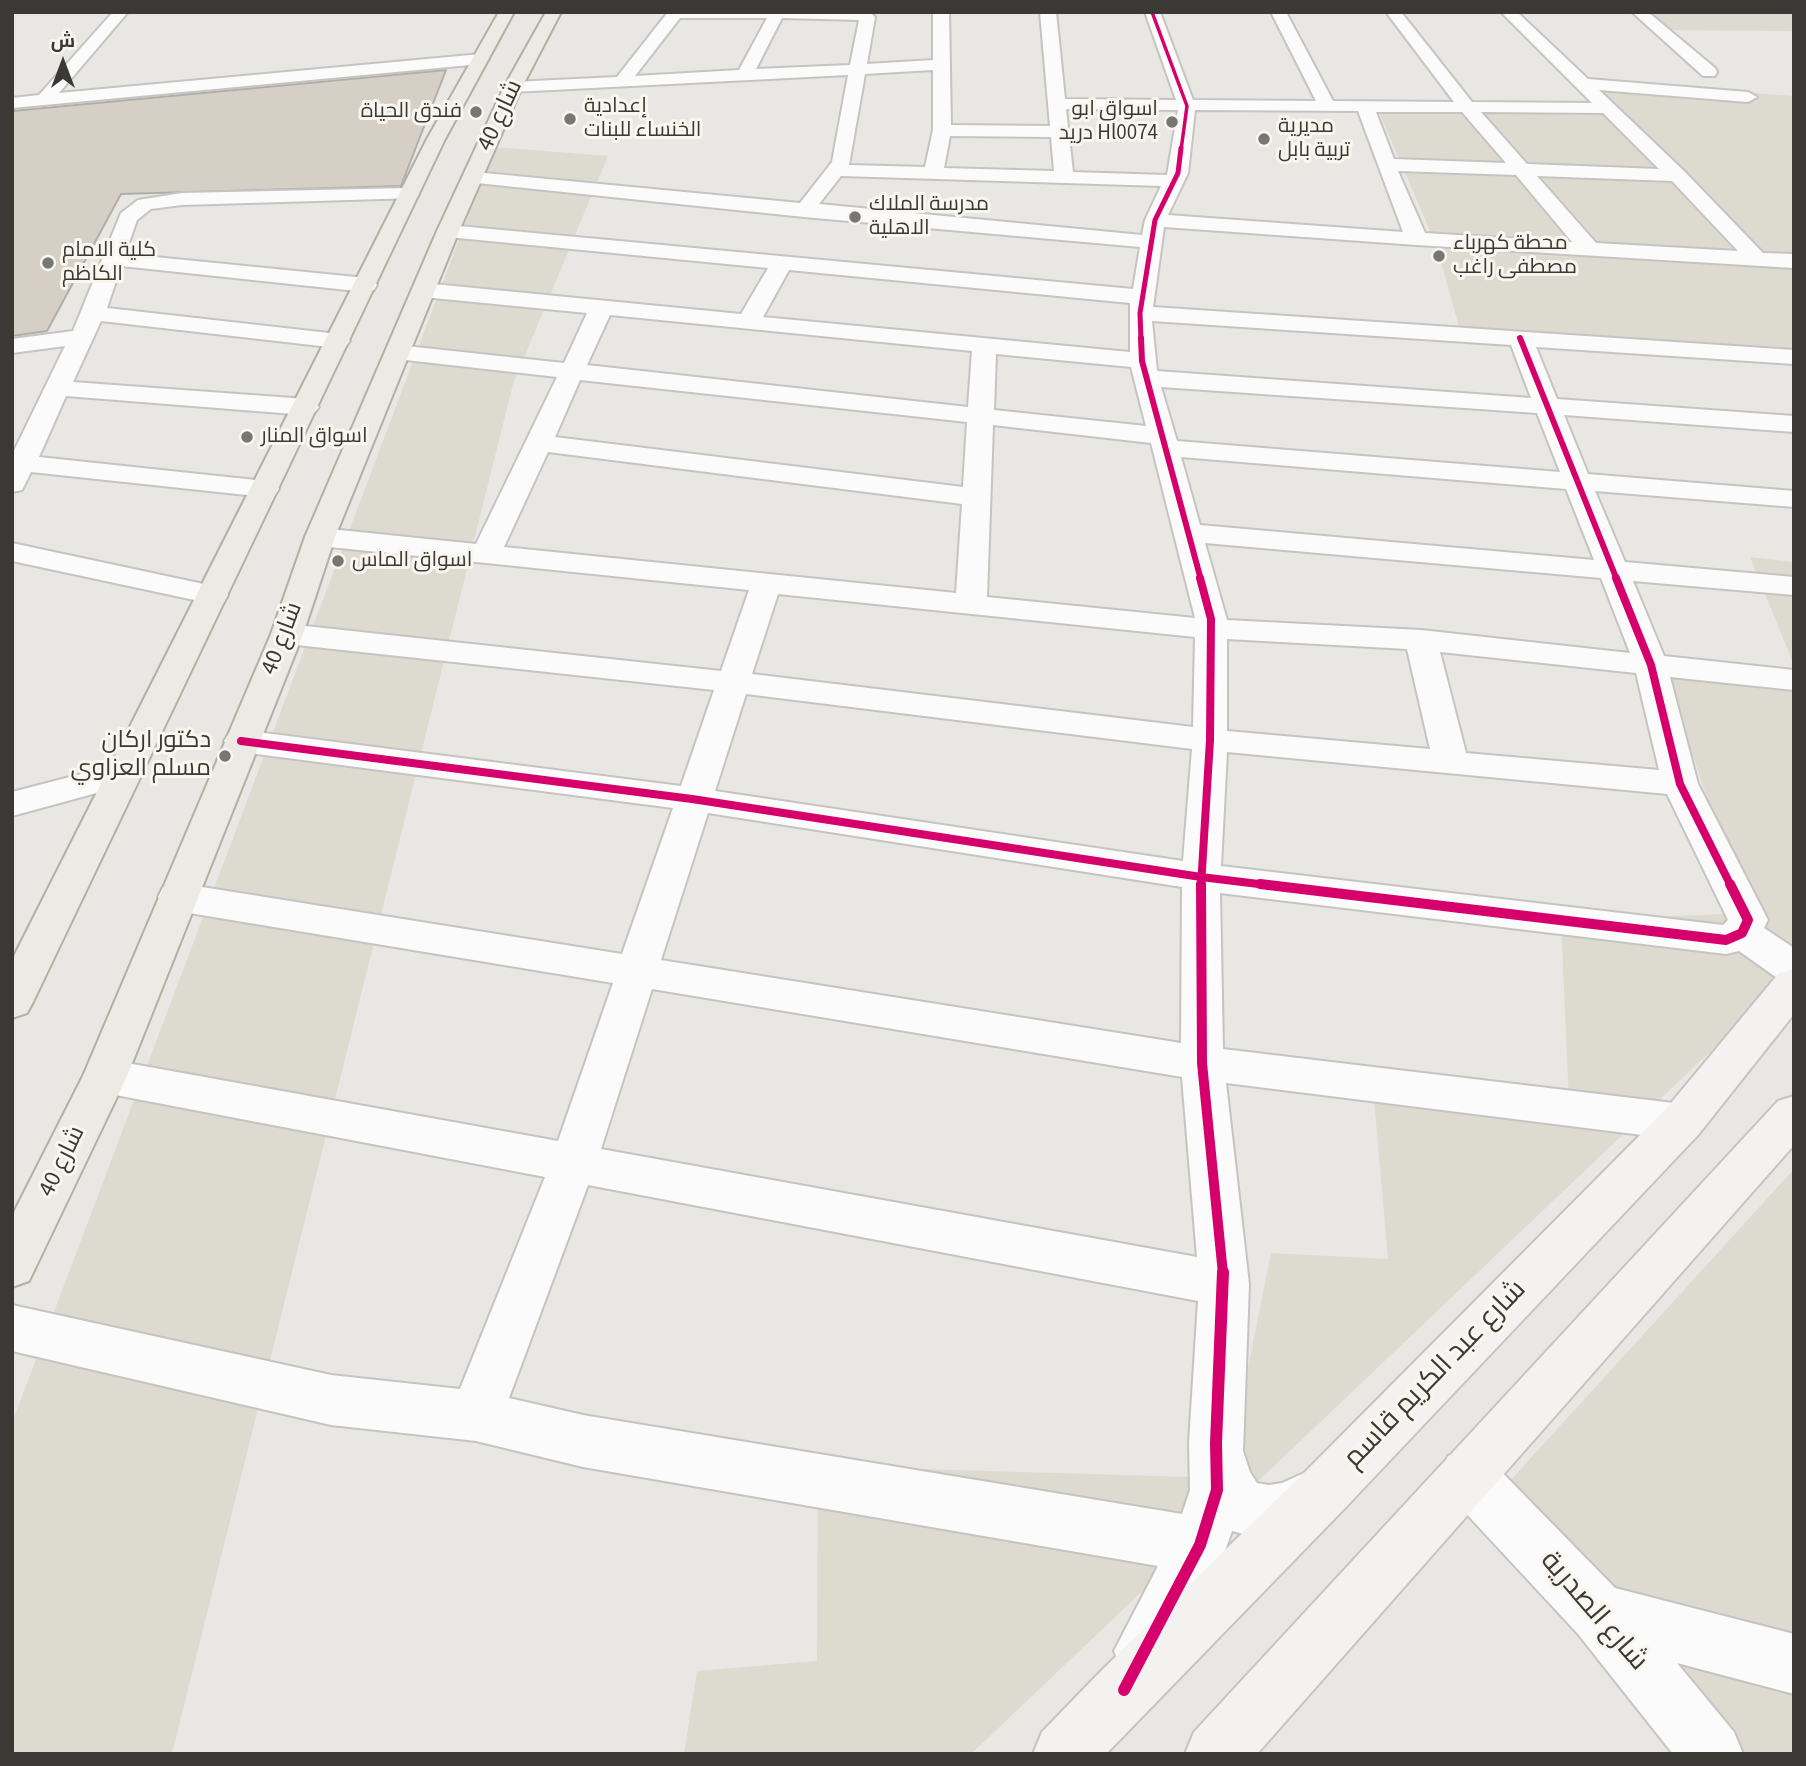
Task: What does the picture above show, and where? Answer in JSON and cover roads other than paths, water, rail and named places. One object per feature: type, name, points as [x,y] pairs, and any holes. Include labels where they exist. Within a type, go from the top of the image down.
[{"type":"main road","name":"شارع 40","points":[[12,1266],[105,1076],[287,634],[320,537],[379,328],[366,285],[409,194],[507,12]]},
{"type":"main road","name":"شارع 40","points":[[12,1002],[306,407],[379,328],[448,231],[513,88],[554,12]]},
{"type":"main road","name":"شارع عبد الكريم قاسم","points":[[1064,1754],[1682,1122],[1794,984]]},
{"type":"main road","points":[[1216,1754],[1794,1114]]},
{"type":"street","points":[[44,100],[121,12]]},
{"type":"street","points":[[933,173],[942,130],[941,12]]},
{"type":"street","points":[[1048,12],[1064,177]]},
{"type":"street","points":[[1124,1690],[1200,1545],[1217,1490],[1216,1443],[1224,1284],[1202,1063],[1201,877],[1210,740],[1210,619],[1145,370],[1141,305],[1154,231],[1178,173],[1187,106],[1152,12]]},
{"type":"street","points":[[1278,12],[1328,107]]},
{"type":"street","points":[[1393,12],[1468,108],[1590,249]]},
{"type":"street","points":[[1508,12],[1677,175],[1756,258]]},
{"type":"street","points":[[1639,12],[1709,72]]},
{"type":"street","points":[[622,81],[676,13],[864,15],[868,19],[841,163],[804,211]]},
{"type":"street","points":[[745,75],[777,13]]},
{"type":"street","points":[[12,103],[481,59]]},
{"type":"street","points":[[513,88],[942,65]]},
{"type":"street","points":[[1582,84],[1748,97]]},
{"type":"street","points":[[1057,104],[1607,108]]},
{"type":"street","points":[[1366,108],[1417,239]]},
{"type":"street","points":[[942,130],[1060,132]]},
{"type":"street","points":[[1386,165],[1677,175]]},
{"type":"street","points":[[835,170],[1174,181]]},
{"type":"street","points":[[474,178],[804,211],[887,232],[1154,231],[1417,239],[1794,261]]},
{"type":"street","points":[[265,489],[17,473],[24,434],[57,388],[93,313],[128,216],[145,204],[182,199],[409,194]]},
{"type":"street","points":[[708,256],[736,205]]},
{"type":"street","points":[[448,231],[875,272],[1141,305],[1520,338],[1794,357]]},
{"type":"street","points":[[875,272],[887,232]]},
{"type":"street","points":[[114,259],[366,285]]},
{"type":"street","points":[[747,324],[782,263]]},
{"type":"street","points":[[93,313],[379,328],[601,309],[984,347],[1145,370],[1546,407],[1794,424]]},
{"type":"street","points":[[486,555],[601,309]]},
{"type":"street","points":[[379,328],[573,370],[981,416],[1163,442],[1794,499]]},
{"type":"street","points":[[12,346],[81,337]]},
{"type":"street","points":[[241,741],[692,799],[1201,877],[1726,940],[1742,933],[1748,919],[1680,784],[1651,665],[1520,338]]},
{"type":"street","points":[[971,605],[984,347]]},
{"type":"street","points":[[57,388],[306,407]]},
{"type":"street","points":[[540,443],[977,497]]},
{"type":"street","points":[[1187,533],[1794,586]]},
{"type":"street","points":[[320,537],[1210,629],[1422,640],[1794,680]]},
{"type":"street","points":[[12,552],[213,595]]},
{"type":"street","points":[[476,1416],[573,1163],[692,799],[766,584]]},
{"type":"street","points":[[287,634],[733,682],[1210,740],[1680,784]]},
{"type":"street","points":[[1422,640],[1451,762]]},
{"type":"street","points":[[12,804],[124,774]]},
{"type":"street","points":[[177,897],[1202,1063],[1682,1122]]},
{"type":"street","points":[[1742,933],[1794,969]]},
{"type":"street","points":[[105,1076],[1224,1284]]},
{"type":"street","points":[[12,1328],[331,1400],[476,1416],[583,1441],[1200,1545]]},
{"type":"street","points":[[1216,1443],[1226,1484],[1241,1507],[1269,1513],[1288,1509],[1325,1490]]},
{"type":"street","name":"شارع الصدرية","points":[[1467,1475],[1599,1613],[1712,1754]]},
{"type":"street","points":[[1599,1613],[1794,1664]]},
{"type":"place","name":"فندق الحياة","points":[[476,112]]},
{"type":"place","name":"إعدادية الخنساء للبنات","points":[[570,119]]},
{"type":"place","name":"اسواق ابو دريد Hl0074","points":[[1172,122]]},
{"type":"place","name":"مديرية تربية بابل","points":[[1264,139]]},
{"type":"place","name":"مدرسة الملاك الاهلية","points":[[855,217]]},
{"type":"place","name":"محطة كهرباء مصطفى راغب","points":[[1439,256]]},
{"type":"place","name":"كلية الامام الكاظم","points":[[48,263]]},
{"type":"place","name":"اسواق المنار","points":[[247,437]]},
{"type":"place","name":"اسواق الماس","points":[[338,561]]},
{"type":"place","name":"دكتور اركان مسلم العزاوي","points":[[225,756]]}]
